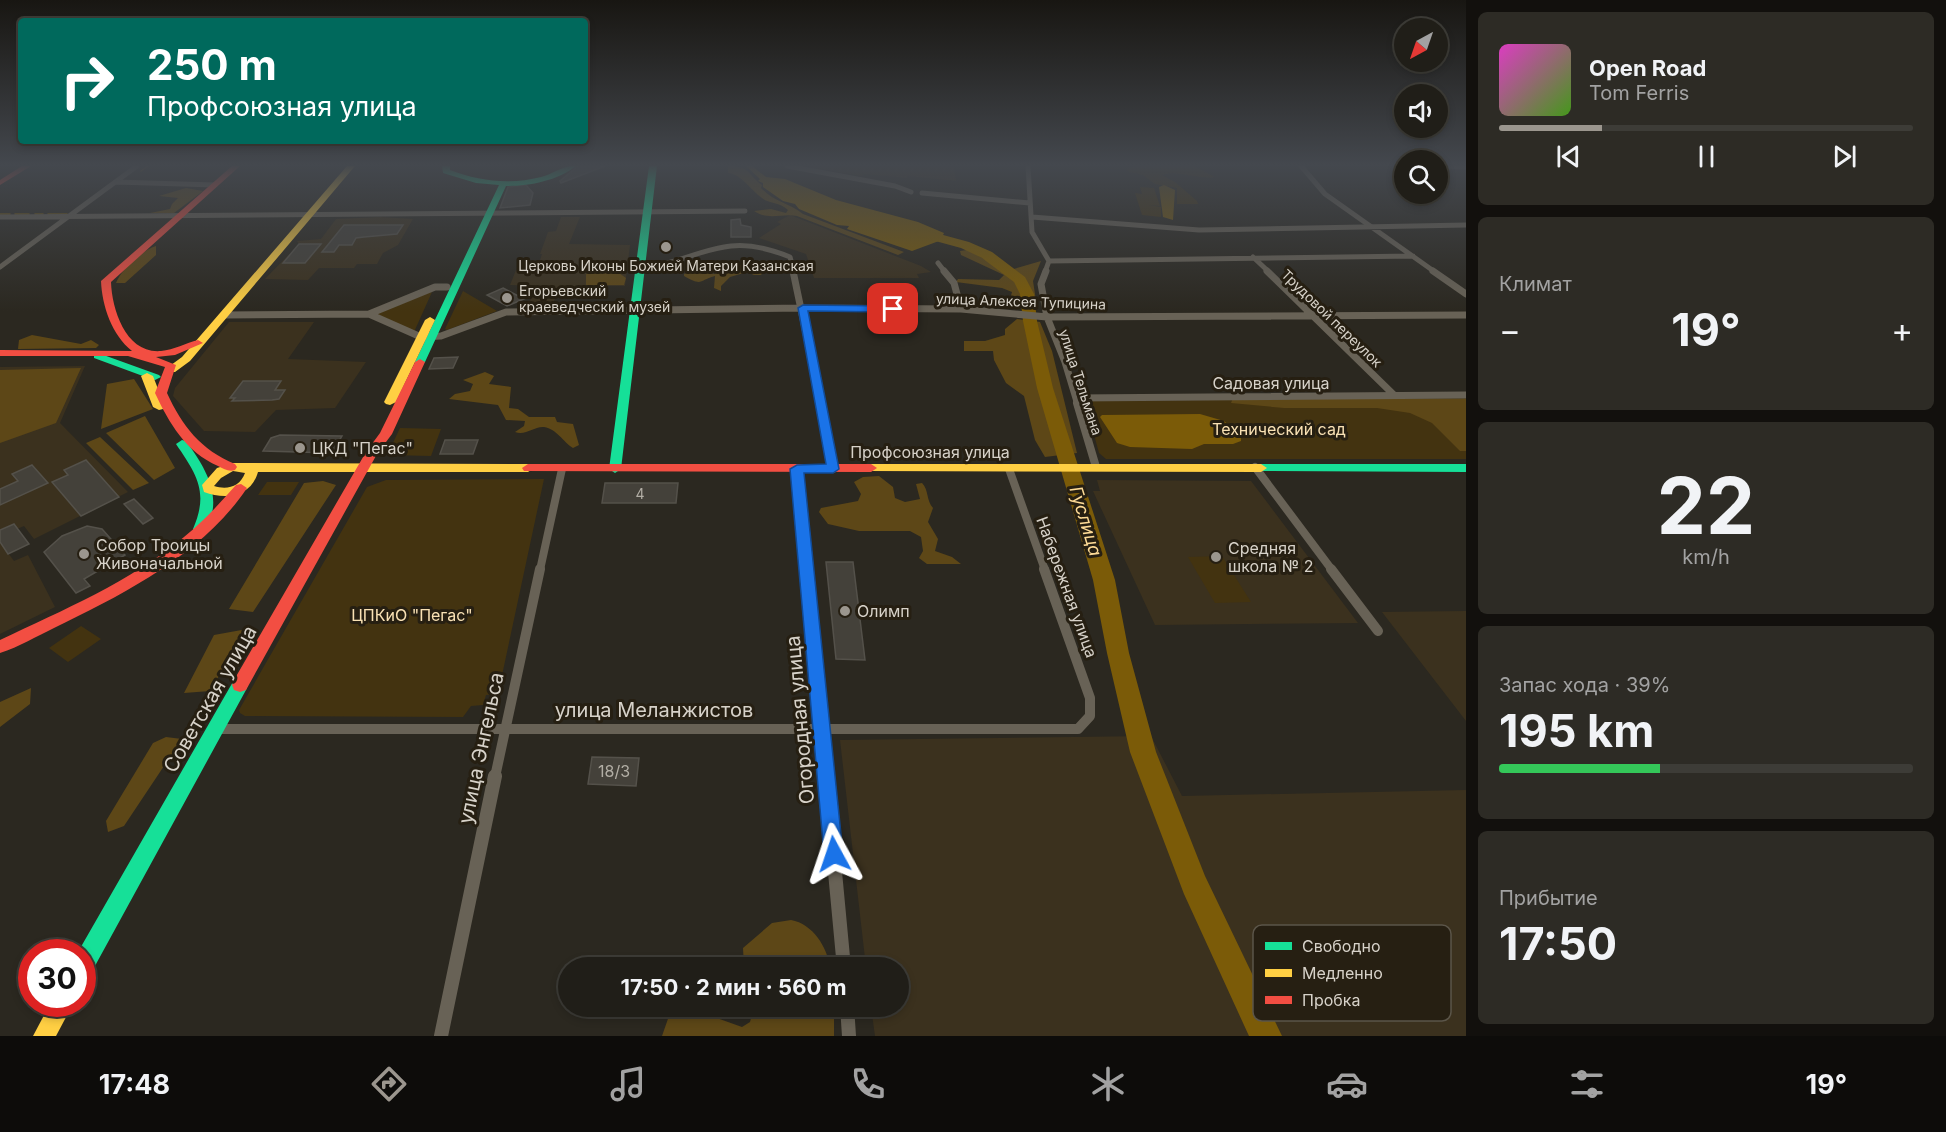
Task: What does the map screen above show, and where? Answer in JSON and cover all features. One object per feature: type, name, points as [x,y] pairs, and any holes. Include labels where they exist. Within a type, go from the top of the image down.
[{"type":"street","points":[[0,267],[73,214]]},
{"type":"street","points":[[0,217],[538,214]]},
{"type":"street","points":[[615,469],[647,214]]},
{"type":"street","points":[[1355,214],[1466,294]]},
{"type":"street","points":[[146,375],[151,368],[167,369],[198,343],[310,215]]},
{"type":"street","name":"Советская улица","points":[[427,337],[447,287],[485,215]]},
{"type":"street","name":"Советская улица","points":[[96,942],[213,729],[277,622],[372,452],[376,433],[427,337],[485,215]]},
{"type":"street","points":[[167,369],[130,348],[120,334],[106,281],[179,216]]},
{"type":"street","points":[[1413,256],[1049,261],[1032,231],[1032,217],[1199,230],[1466,225]]},
{"type":"street","points":[[640,268],[658,267],[721,247],[750,246],[781,252],[792,261],[833,469]]},
{"type":"street","name":"Трудовой переулок","points":[[1253,257],[1394,395]]},
{"type":"street","name":"улица Тельмана","points":[[1049,261],[1041,284],[1047,317],[1076,398],[1096,467]]},
{"type":"street","points":[[938,263],[954,283],[961,309]]},
{"type":"street","points":[[224,315],[369,314],[435,287],[447,287]]},
{"type":"street","name":"улица Алексея Тупицина","points":[[427,337],[506,312],[803,308],[961,309],[1047,317],[1466,315]]},
{"type":"street","points":[[369,314],[427,337]]},
{"type":"street","points":[[0,353],[139,354],[169,352],[198,343]]},
{"type":"street","points":[[81,352],[108,359],[146,375],[172,431],[208,487],[226,493],[244,486]]},
{"type":"street","name":"Профсоюзная улица","points":[[167,369],[161,393],[177,427],[205,457],[231,467],[287,470],[1466,468]]},
{"type":"street","name":"Садовая улица","points":[[1076,398],[1466,395]]},
{"type":"street","points":[[190,542],[207,516],[208,487],[212,477],[231,467]]},
{"type":"street","points":[[0,646],[137,577],[190,542],[220,516],[253,475],[249,468]]},
{"type":"street","points":[[1255,468],[1378,631]]},
{"type":"street","name":"улица Энгельса","points":[[441,1036],[504,727],[562,469]]},
{"type":"street","name":"Огородная улица","points":[[797,469],[823,729],[842,957]]},
{"type":"street","name":"Набережная улица","points":[[1009,469],[1090,698],[1090,716]]},
{"type":"street","name":"Профсоюзная улица","points":[[244,486],[264,475],[287,470]]},
{"type":"street","name":"улица Меланжистов","points":[[213,729],[504,727],[1078,729],[1090,716]]},
{"type":"street","points":[[44,1036],[55,1017]]},
{"type":"street","points":[[848,1017],[849,1036]]},
{"type":"shaded area","points":[[761,214],[804,214],[904,252],[898,255],[797,216]]},
{"type":"shaded area","points":[[812,214],[889,214],[918,222],[944,233],[943,235],[947,238],[912,251],[847,229],[849,226],[837,225]]},
{"type":"shaded area","points":[[1163,214],[1173,214],[1173,220],[1163,217]]},
{"type":"shaded area","points":[[790,215],[921,266],[931,272],[917,274],[919,278],[814,278],[806,254],[759,238],[781,224],[777,222]]},
{"type":"shaded area","points":[[380,217],[413,219],[398,245],[383,253],[377,264],[357,264],[354,268],[319,268],[308,280],[265,279],[299,244],[297,241],[321,239],[336,219]]},
{"type":"shaded area","points":[[561,217],[580,217],[569,244],[630,245],[625,286],[580,286],[577,294],[557,295],[552,305],[529,306],[534,286],[510,285],[516,270],[544,270],[545,263],[539,263],[542,254],[540,254],[548,232],[556,231]]},
{"type":"shaded area","points":[[156,246],[156,255],[125,283],[116,283],[122,272],[133,261]]},
{"type":"shaded area","points":[[967,250],[1007,271],[1041,261],[1033,281],[1037,307],[1012,309],[1009,303],[1012,292],[1002,288],[956,282],[958,279],[999,280],[1004,275],[961,255],[960,251]]},
{"type":"shaded area","points":[[720,265],[741,265],[764,271],[761,275],[747,272],[730,277],[721,286],[721,291],[714,288],[715,276],[698,282],[684,276],[692,272],[715,274]]},
{"type":"shaded area","points":[[596,271],[619,273],[626,278],[624,285],[586,285],[586,274]]},
{"type":"shaded area","points":[[1017,319],[1040,322],[1052,351],[1077,453],[1045,457],[1035,440],[1024,396],[1006,383],[994,360],[993,351],[964,351],[964,341],[985,341],[1005,335],[1005,329]]},
{"type":"shaded area","points":[[229,322],[314,322],[288,359],[366,362],[335,408],[276,410],[255,432],[204,431],[173,396],[175,388]]},
{"type":"shaded area","points":[[32,335],[81,344],[91,340],[99,345],[96,348],[18,349],[19,340]]},
{"type":"shaded area","points":[[85,366],[60,423],[128,492],[34,539],[24,526],[17,529],[13,524],[0,530],[0,367]]},
{"type":"shaded area","points":[[81,368],[56,423],[0,443],[0,370]]},
{"type":"shaded area","points":[[485,372],[494,376],[489,384],[511,387],[509,408],[518,409],[529,417],[555,417],[557,422],[573,424],[579,445],[573,448],[549,428],[537,428],[523,433],[515,432],[524,426],[525,421],[506,420],[498,405],[449,399],[455,394],[470,391],[473,384],[463,380]]},
{"type":"shaded area","points":[[134,379],[153,409],[101,429],[107,384]]},
{"type":"shaded area","points":[[1233,398],[1466,399],[1466,451],[1460,451],[1432,423],[1410,413],[1377,408],[1284,408],[1231,403]]},
{"type":"shaded area","points":[[1200,414],[1224,421],[1241,435],[1241,441],[1233,444],[1204,444],[1192,449],[1130,447],[1117,443],[1100,417],[1102,415]]},
{"type":"shaded area","points":[[145,416],[175,468],[154,480],[106,433]]},
{"type":"shaded area","points":[[100,437],[149,483],[133,490],[86,443]]},
{"type":"shaded area","points":[[879,476],[893,487],[895,498],[905,502],[920,499],[916,484],[922,483],[933,508],[928,522],[938,539],[935,551],[952,557],[961,564],[927,564],[919,558],[923,551],[921,537],[910,531],[859,531],[828,524],[819,512],[821,508],[858,501],[861,494],[854,482],[863,477]]},
{"type":"shaded area","name":"Средняя школа № 2","points":[[1097,480],[1251,481],[1358,623],[1155,625],[1093,491],[1100,491]]},
{"type":"shaded area","points":[[323,481],[336,485],[253,612],[229,609],[304,483]]},
{"type":"shaded area","points":[[0,542],[14,561],[28,555],[55,607],[0,634]]},
{"type":"shaded area","points":[[1466,611],[1466,721],[1382,612]]},
{"type":"shaded area","points":[[247,629],[210,691],[184,693],[214,635]]},
{"type":"shaded area","points":[[31,688],[30,704],[0,727],[0,702]]},
{"type":"shaded area","points":[[1151,736],[1182,796],[1466,790],[1466,1036],[875,1036],[872,1017],[909,1017],[909,957],[865,957],[840,740]]},
{"type":"shaded area","points":[[166,737],[182,739],[124,826],[108,832],[106,821],[153,743]]},
{"type":"shaded area","points":[[791,920],[806,926],[818,938],[827,957],[743,957],[743,948],[772,923]]},
{"type":"shaded area","points":[[669,1017],[714,1017],[742,1027],[750,1022],[751,1017],[834,1017],[834,1036],[662,1036]]},
{"type":"green space","points":[[1161,214],[1161,217],[1142,215]]},
{"type":"green space","points":[[463,291],[497,311],[447,330],[445,329]]},
{"type":"green space","points":[[432,292],[414,332],[377,314],[428,293]]},
{"type":"green space","name":"Технический сад","points":[[1466,398],[1466,459],[1106,459],[1099,453],[1086,405],[1087,401]]},
{"type":"green space","points":[[400,428],[441,429],[431,456],[390,455],[389,451]]},
{"type":"green space","name":"ЦПКиО \"Пегас\"","points":[[544,479],[498,694],[486,695],[483,705],[471,706],[463,717],[245,716],[240,713],[239,710],[367,487],[386,480]]},
{"type":"green space","points":[[267,482],[299,482],[291,495],[258,495]]},
{"type":"green space","points":[[1222,556],[1251,602],[1215,603],[1188,557]]},
{"type":"green space","points":[[81,626],[101,639],[68,662],[49,648]]},
{"type":"building","points":[[740,219],[741,225],[751,227],[751,237],[731,237],[731,220]]},
{"type":"building","points":[[344,225],[403,225],[397,234],[356,238],[352,245],[339,245],[334,252],[322,252]]},
{"type":"building","points":[[299,244],[321,244],[305,263],[283,263]]},
{"type":"building","name":"Егорьевский краеведческий музей","points":[[503,288],[524,299],[507,306],[487,295]]},
{"type":"building","points":[[458,357],[453,368],[429,369],[434,358]]},
{"type":"building","points":[[243,381],[281,381],[275,390],[285,390],[279,399],[232,401],[235,398],[230,398]]},
{"type":"building","name":"ЦКД \"Пегас\"","points":[[280,435],[342,436],[332,453],[263,451],[271,438]]},
{"type":"building","points":[[445,440],[478,440],[473,454],[440,454]]},
{"type":"building","points":[[86,460],[119,497],[81,516],[52,482],[68,475],[64,470]]},
{"type":"building","points":[[32,465],[48,483],[0,505],[0,489],[18,481],[12,474]]},
{"type":"building","points":[[605,483],[678,483],[676,503],[602,503]]},
{"type":"building","points":[[134,499],[153,518],[143,524],[124,504]]},
{"type":"building","points":[[14,524],[29,544],[8,554],[0,542],[0,530]]},
{"type":"building","name":"Собор Троицы Живоначальной","points":[[87,526],[102,529],[125,555],[84,579],[90,586],[76,593],[44,552],[62,536]]},
{"type":"building","name":"Олимп","points":[[826,562],[853,562],[865,660],[836,659]]},
{"type":"building","points":[[592,757],[639,758],[636,786],[588,784]]},
{"type":"waterway","name":"Гуслица","points":[[921,233],[965,245],[987,255],[1020,280],[1027,294],[1030,321],[1045,388],[1104,580],[1118,653],[1143,752],[1194,884],[1253,1009]]},
{"type":"waterway","name":"Гуслица","points":[[1259,1021],[1266,1036]]},
{"type":"traffic: fast","points":[[420,362],[489,214]]},
{"type":"traffic: fast","points":[[615,469],[647,214]]},
{"type":"traffic: fast","points":[[98,356],[155,377]]},
{"type":"traffic: fast","points":[[182,444],[206,484],[208,505],[200,529]]},
{"type":"traffic: fast","points":[[1261,468],[1466,468]]},
{"type":"traffic: fast","points":[[96,942],[240,685]]},
{"type":"traffic: slow","points":[[171,370],[186,359],[310,214]]},
{"type":"traffic: slow","points":[[390,402],[430,320]]},
{"type":"traffic: slow","points":[[147,376],[159,407]]},
{"type":"traffic: slow","points":[[208,485],[221,471],[233,467],[252,471],[250,478],[242,488],[229,492],[209,489]]},
{"type":"traffic: slow","points":[[249,468],[528,468]]},
{"type":"traffic: slow","points":[[871,468],[1261,468]]},
{"type":"traffic: slow","points":[[44,1036],[55,1017]]},
{"type":"traffic: jam","points":[[181,214],[106,281],[107,295],[121,333],[138,350],[148,354],[171,353],[198,343]]},
{"type":"traffic: jam","points":[[0,353],[128,353],[171,365],[161,393],[173,418],[197,447],[218,462],[231,467]]},
{"type":"traffic: jam","points":[[240,685],[372,452],[386,434],[420,362]]},
{"type":"traffic: jam","points":[[528,468],[871,468]]},
{"type":"traffic: jam","points":[[0,647],[99,599],[160,562],[189,541],[241,488]]},
{"type":"place","name":"Церковь Иконы Божией Матери Казанская","points":[[666,247]]},
{"type":"place","name":"Егорьевский краеведческий музей","points":[[507,298]]},
{"type":"place","name":"ЦКД \"Пегас\"","points":[[300,448]]},
{"type":"place","name":"Собор Троицы Живоначальной","points":[[84,554]]},
{"type":"place","name":"Средняя школа № 2","points":[[1216,557]]},
{"type":"place","name":"Олимп","points":[[845,611]]},
{"type":"route","points":[[834,854],[797,469],[833,469],[803,308],[893,309]]}]
